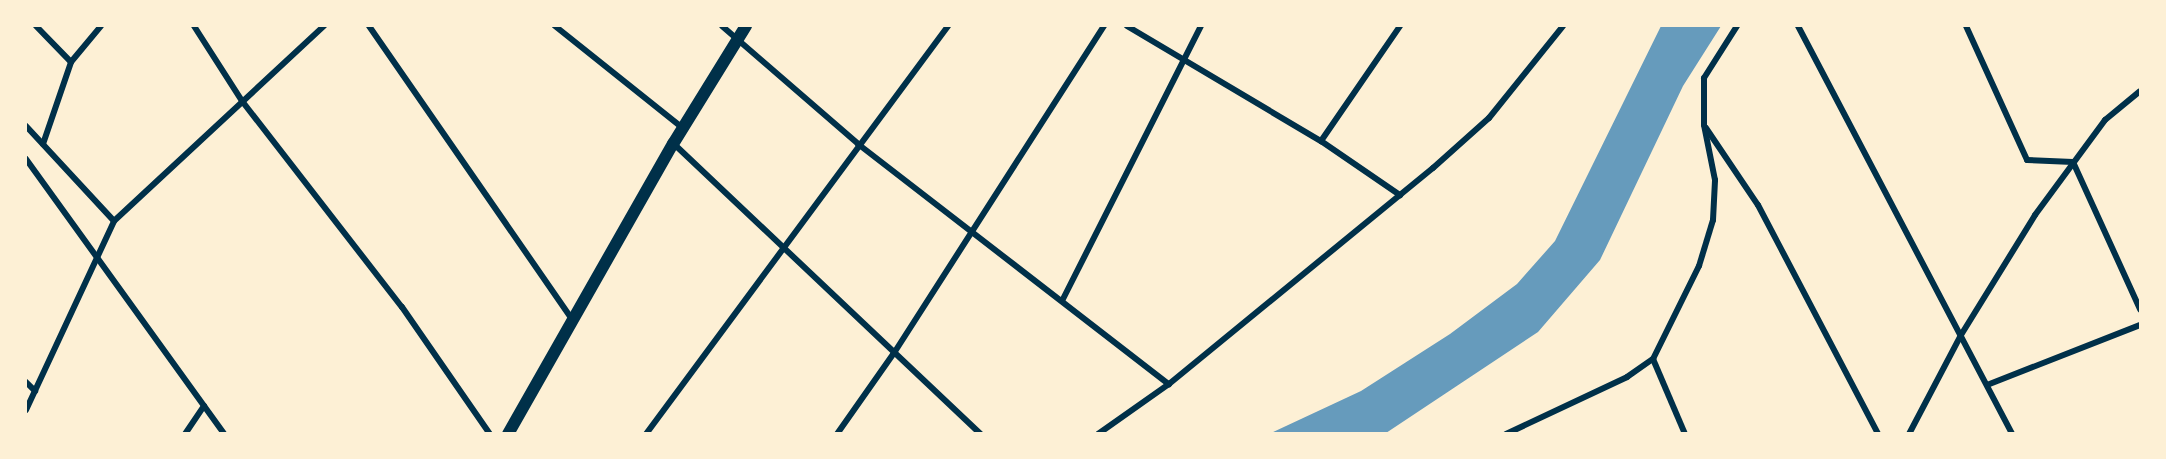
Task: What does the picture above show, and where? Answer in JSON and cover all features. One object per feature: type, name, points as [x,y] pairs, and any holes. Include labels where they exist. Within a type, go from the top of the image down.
[{"type":"main road","points":[[508,434],[673,144],[746,26]]},
{"type":"street","points":[[36,26],[71,62]]},
{"type":"street","points":[[43,144],[71,62],[101,26]]},
{"type":"street","points":[[194,26],[242,101],[402,307],[490,434]]},
{"type":"street","points":[[26,410],[114,221],[324,26]]},
{"type":"street","points":[[369,26],[572,319]]},
{"type":"street","points":[[555,26],[683,128]]},
{"type":"street","points":[[722,26],[739,38],[744,48],[858,144],[1169,384]]},
{"type":"street","points":[[646,434],[786,248],[858,144],[948,26]]},
{"type":"street","points":[[837,434],[894,353],[971,229],[1104,26]]},
{"type":"street","points":[[1127,26],[1185,57],[1321,141],[1400,195]]},
{"type":"street","points":[[1062,301],[1201,26]]},
{"type":"street","points":[[1321,141],[1400,26]]},
{"type":"street","points":[[1098,434],[1169,384],[1400,195],[1489,118],[1563,26]]},
{"type":"street","points":[[1506,434],[1627,377],[1653,359],[1699,266],[1713,220],[1715,180],[1704,125],[1704,78],[1737,26]]},
{"type":"street","points":[[1798,26],[2012,434]]},
{"type":"street","points":[[1966,26],[2026,160],[2073,162]]},
{"type":"street","points":[[1909,434],[1961,335],[2035,215],[2105,120],[2140,91]]},
{"type":"street","points":[[1704,125],[1758,205],[1878,434]]},
{"type":"street","points":[[26,126],[114,221]]},
{"type":"street","points":[[673,144],[981,434]]},
{"type":"street","points":[[26,159],[224,434]]},
{"type":"street","points":[[2073,162],[2140,309]]},
{"type":"street","points":[[1987,385],[2140,325]]},
{"type":"street","points":[[1653,359],[1685,434]]},
{"type":"street","points":[[26,382],[35,391]]},
{"type":"street","points":[[185,434],[204,406]]},
{"type":"water","points":[[1661,26],[1721,26],[1683,86],[1600,260],[1538,332],[1386,433],[1271,433],[1361,391],[1450,334],[1517,284],[1555,241]]}]
